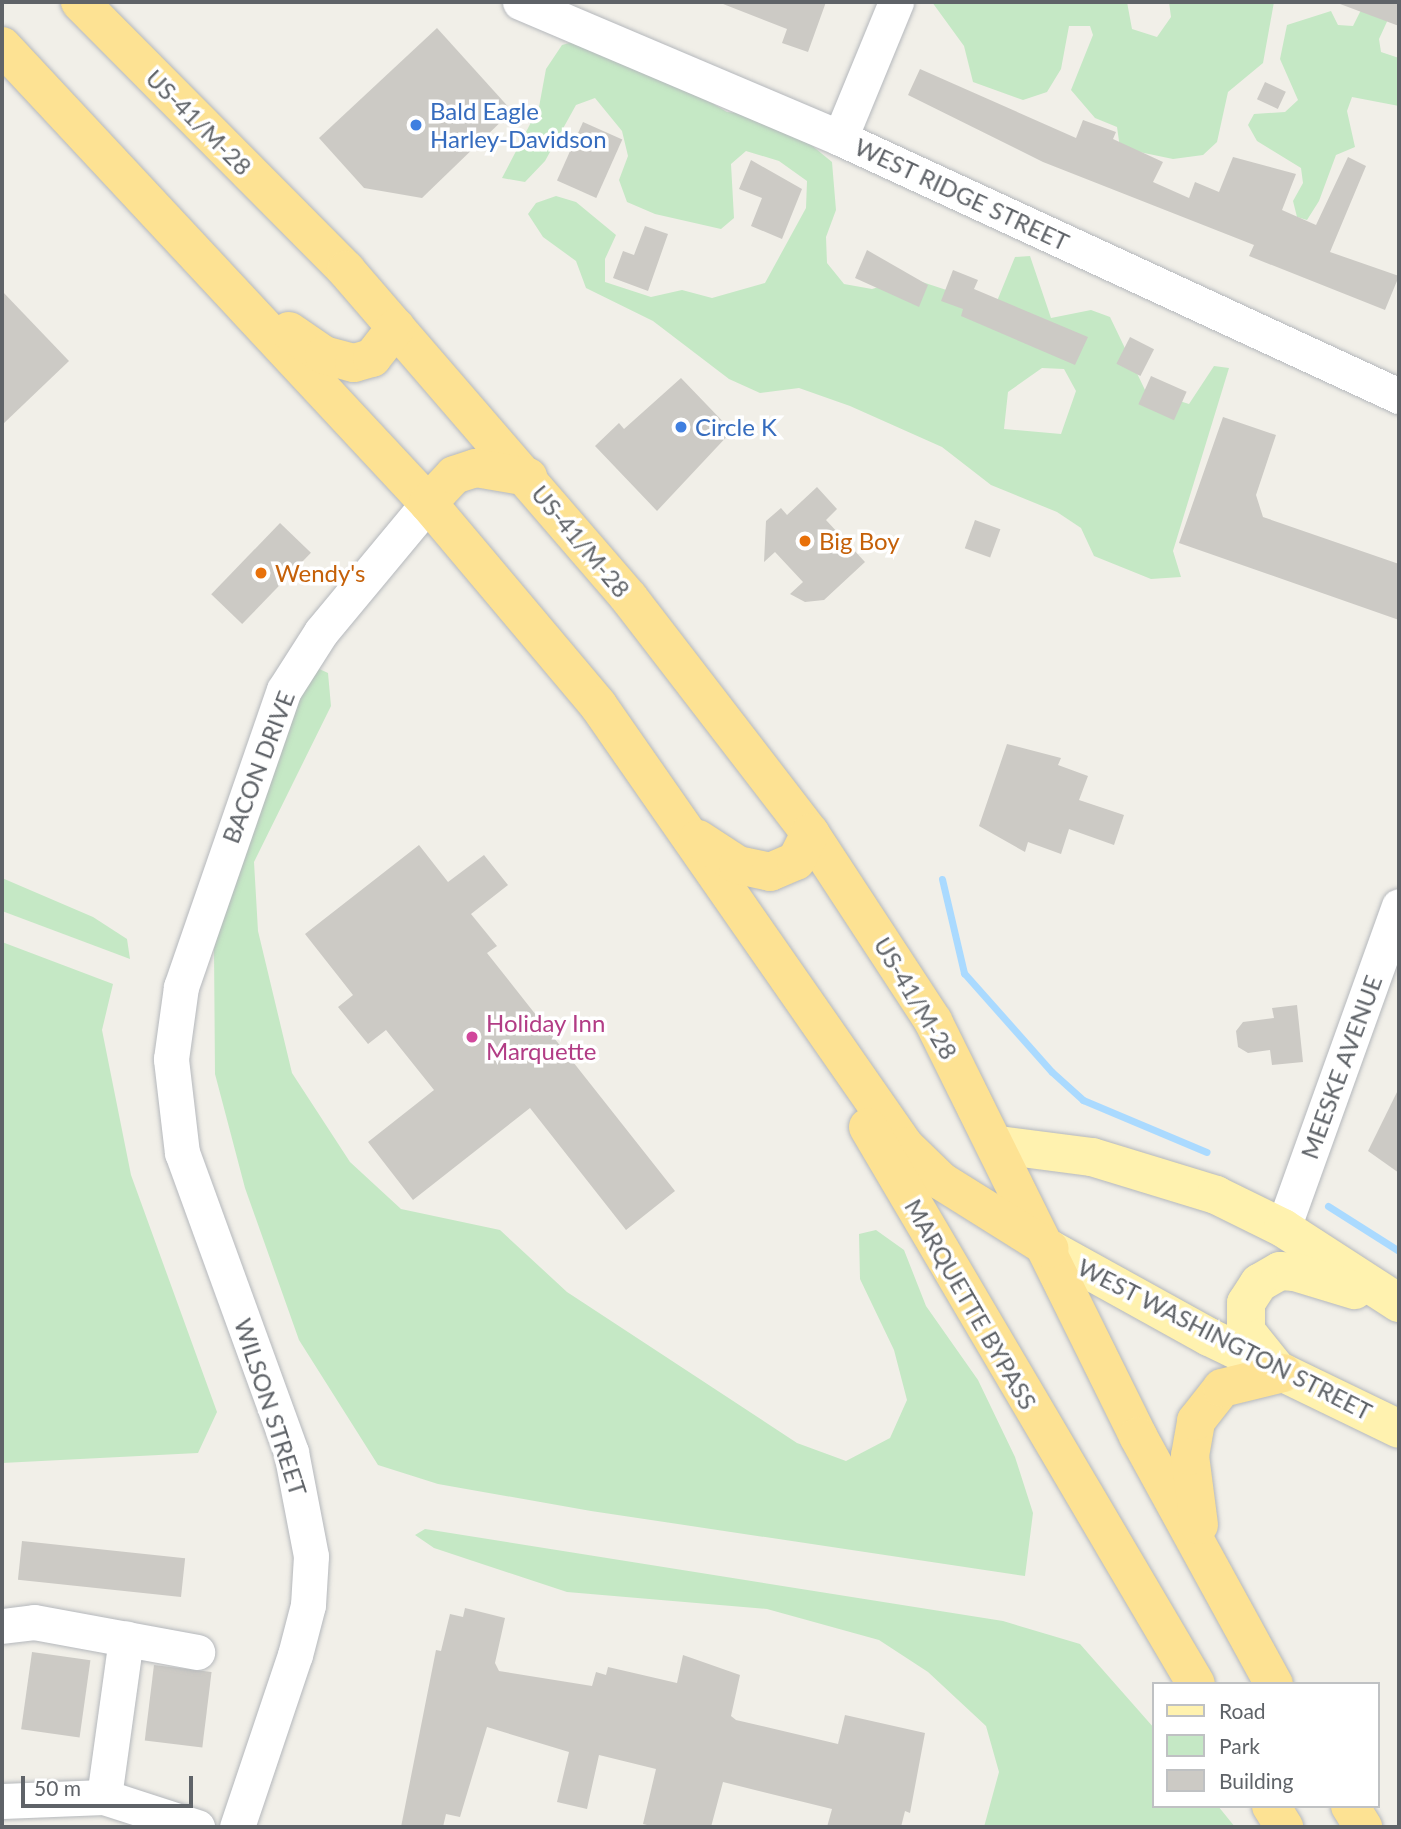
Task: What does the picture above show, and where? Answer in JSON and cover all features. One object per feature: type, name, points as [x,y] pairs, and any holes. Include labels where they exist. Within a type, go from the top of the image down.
[{"type":"highway","name":"US-41/M-28","points":[[83,3],[396,327],[528,477],[704,690],[810,833],[933,1021],[999,1144]]},
{"type":"highway","points":[[2,46],[232,287],[428,503],[598,705],[905,1146],[941,1181],[1050,1249]]},
{"type":"highway","points":[[232,287],[339,361],[372,358],[396,327]]},
{"type":"highway","points":[[428,503],[454,475],[476,468],[528,477]]},
{"type":"highway","points":[[683,827],[738,865],[770,872],[796,861],[810,833]]},
{"type":"highway","name":"MARQUETTE BYPASS","points":[[748,923],[1195,1682]]},
{"type":"highway","points":[[999,1144],[1138,1436],[1273,1682]]},
{"type":"highway","points":[[1203,1552],[1191,1475],[1196,1421],[1222,1388],[1283,1373]]},
{"type":"highway","points":[[1272,1808],[1284,1827]]},
{"type":"highway","points":[[1351,1808],[1363,1827]]},
{"type":"main road","points":[[999,1144],[1148,1170],[1283,1228],[1399,1304]]},
{"type":"main road","name":"WEST WASHINGTON STREET","points":[[1050,1249],[1283,1373],[1399,1429]]},
{"type":"main road","points":[[1283,1373],[1246,1331],[1246,1303],[1269,1275],[1296,1272],[1399,1304]]},
{"type":"street","name":"WEST RIDGE STREET","points":[[520,2],[840,138],[1399,396]]},
{"type":"street","points":[[840,138],[896,2]]},
{"type":"street","name":"BACON DRIVE","points":[[181,987],[284,690],[321,632],[428,503]]},
{"type":"street","name":"MEESKE AVENUE","points":[[1283,1228],[1399,906]]},
{"type":"street","name":"WILSON STREET","points":[[181,987],[171,1059],[182,1153],[290,1452],[311,1556],[298,1643],[237,1827]]},
{"type":"street","points":[[2,1626],[34,1622],[197,1652]]},
{"type":"street","points":[[104,1797],[126,1639]]},
{"type":"street","points":[[2,1801],[104,1797],[197,1827]]},
{"type":"green space","points":[[932,2],[1127,2],[1132,29],[1157,37],[1171,17],[1169,2],[1274,2],[1263,63],[1228,92],[1217,142],[1203,155],[1173,159],[1120,148],[1117,127],[1095,118],[1071,90],[1093,35],[1090,26],[1069,26],[1061,69],[1047,92],[1023,100],[973,82],[964,46]]},
{"type":"green space","points":[[1365,2],[1396,2],[1379,39],[1381,52],[1399,58],[1399,106],[1352,97],[1347,111],[1355,147],[1336,155],[1319,201],[1307,220],[1297,217],[1293,201],[1303,183],[1301,168],[1257,141],[1248,125],[1254,114],[1285,112],[1298,100],[1280,59],[1287,25],[1331,11],[1338,25],[1353,26]]},
{"type":"green space","points":[[580,40],[677,82],[727,112],[756,115],[799,135],[832,162],[836,210],[826,237],[827,263],[844,284],[872,289],[910,278],[995,306],[1015,257],[1030,256],[1051,318],[1091,310],[1110,317],[1145,390],[1189,404],[1214,366],[1229,368],[1173,551],[1181,577],[1151,579],[1094,556],[1081,528],[1057,512],[991,485],[942,447],[850,406],[799,388],[760,393],[729,379],[653,321],[586,288],[576,261],[543,237],[528,214],[536,203],[556,196],[576,202],[616,235],[605,259],[605,282],[651,297],[682,290],[712,298],[765,283],[806,208],[807,181],[779,161],[746,151],[731,164],[734,218],[721,229],[655,214],[627,202],[619,180],[628,156],[622,131],[595,98],[576,105],[545,161],[525,182],[502,178],[539,107],[546,69],[562,45]],"holes":[[[1042,368],[1064,369],[1076,391],[1061,434],[1004,429],[1008,392]]]},
{"type":"green space","points":[[315,667],[328,673],[331,706],[254,862],[258,931],[292,1073],[350,1162],[401,1209],[500,1230],[567,1292],[797,1443],[846,1461],[890,1438],[907,1400],[894,1350],[860,1279],[859,1234],[876,1230],[904,1250],[926,1306],[978,1380],[1015,1457],[1033,1513],[1025,1576],[591,1511],[438,1484],[378,1465],[299,1340],[245,1188],[215,1074],[214,949],[250,801],[292,691]]},
{"type":"green space","points":[[2,878],[93,917],[127,939],[130,959],[2,911]]},
{"type":"green space","points":[[2,942],[113,984],[102,1030],[131,1175],[217,1412],[198,1453],[2,1463]]},
{"type":"green space","points":[[425,1529],[1003,1621],[1080,1644],[1152,1726],[1152,1808],[1220,1808],[1235,1827],[984,1827],[999,1772],[986,1726],[928,1672],[879,1640],[767,1609],[567,1592],[434,1548],[415,1535]]},
{"type":"building","points":[[718,2],[826,2],[808,52],[782,43],[787,29]]},
{"type":"building","points":[[1341,2],[1399,2],[1399,26],[1340,4]]},
{"type":"building","name":"Bald Eagle Harley-Davidson","points":[[437,28],[512,111],[422,198],[364,188],[319,138]]},
{"type":"building","points":[[920,69],[1076,138],[1083,120],[1116,132],[1113,139],[1163,162],[1153,182],[1189,198],[1195,182],[1219,192],[1233,157],[1296,174],[1282,210],[1316,225],[1348,157],[1366,166],[1330,252],[1399,276],[1385,310],[1249,256],[1254,245],[1043,162],[908,95]]},
{"type":"building","points":[[1265,82],[1286,92],[1278,109],[1257,99]]},
{"type":"building","points":[[583,122],[622,139],[596,198],[557,180]]},
{"type":"building","points":[[751,160],[802,189],[782,239],[751,226],[762,198],[739,189]]},
{"type":"building","points":[[645,226],[668,234],[648,291],[613,278],[623,251],[634,255]]},
{"type":"building","points":[[867,250],[928,285],[919,307],[855,278]]},
{"type":"building","points":[[953,270],[978,280],[974,289],[1088,337],[1075,365],[961,316],[963,309],[941,301]]},
{"type":"building","points":[[2,291],[69,361],[2,425]]},
{"type":"building","points":[[1130,337],[1154,349],[1140,376],[1116,364]]},
{"type":"building","points":[[1151,376],[1187,392],[1174,420],[1138,404]]},
{"type":"building","points":[[681,378],[732,431],[657,511],[595,446],[619,423],[624,429]]},
{"type":"building","points":[[1223,417],[1276,435],[1256,495],[1263,517],[1399,564],[1399,620],[1179,543]]},
{"type":"building","name":"Big Boy","points":[[817,487],[837,509],[826,520],[865,562],[824,600],[805,602],[790,594],[803,582],[775,552],[764,562],[766,521],[781,508],[787,515]]},
{"type":"building","points":[[975,520],[1000,529],[990,557],[965,548]]},
{"type":"building","name":"Wendy's","points":[[280,523],[311,553],[242,624],[211,594]]},
{"type":"building","points":[[1007,744],[1061,758],[1058,765],[1088,776],[1079,800],[1124,815],[1114,845],[1069,829],[1061,854],[1028,842],[1025,852],[979,826]]},
{"type":"building","name":"Holiday Inn Marquette","points":[[419,845],[448,882],[484,855],[508,885],[471,914],[497,946],[487,953],[675,1191],[626,1230],[530,1108],[413,1200],[368,1142],[434,1090],[386,1030],[368,1044],[338,1007],[353,995],[305,934]]},
{"type":"building","points":[[1297,1005],[1303,1062],[1272,1065],[1270,1050],[1248,1053],[1238,1047],[1236,1031],[1243,1022],[1274,1018],[1272,1008]]},
{"type":"building","points":[[1399,1088],[1399,1173],[1368,1151]]},
{"type":"building","points":[[22,1541],[185,1558],[181,1597],[18,1580]]},
{"type":"building","points":[[465,1608],[505,1618],[495,1663],[499,1671],[592,1686],[596,1672],[606,1675],[608,1667],[677,1683],[683,1655],[740,1675],[731,1716],[736,1720],[838,1744],[845,1715],[925,1733],[910,1813],[905,1811],[901,1827],[827,1827],[832,1809],[723,1782],[711,1827],[655,1827],[643,1824],[656,1769],[599,1755],[587,1809],[557,1802],[569,1752],[487,1727],[460,1817],[446,1814],[443,1827],[401,1827],[436,1650],[441,1651],[450,1614],[463,1617]]},
{"type":"building","points":[[32,1652],[90,1660],[80,1737],[21,1729]]},
{"type":"building","points":[[154,1665],[212,1672],[202,1748],[145,1740]]},
{"type":"waterway","points":[[942,879],[964,973],[1052,1072],[1083,1100],[1207,1152]]},
{"type":"waterway","points":[[1328,1206],[1399,1251]]},
{"type":"place","name":"Bald Eagle Harley-Davidson","points":[[416,125]]},
{"type":"place","name":"Circle K","points":[[681,427]]},
{"type":"place","name":"Big Boy","points":[[805,541]]},
{"type":"place","name":"Wendy's","points":[[261,573]]},
{"type":"place","name":"Holiday Inn Marquette","points":[[472,1037]]}]
